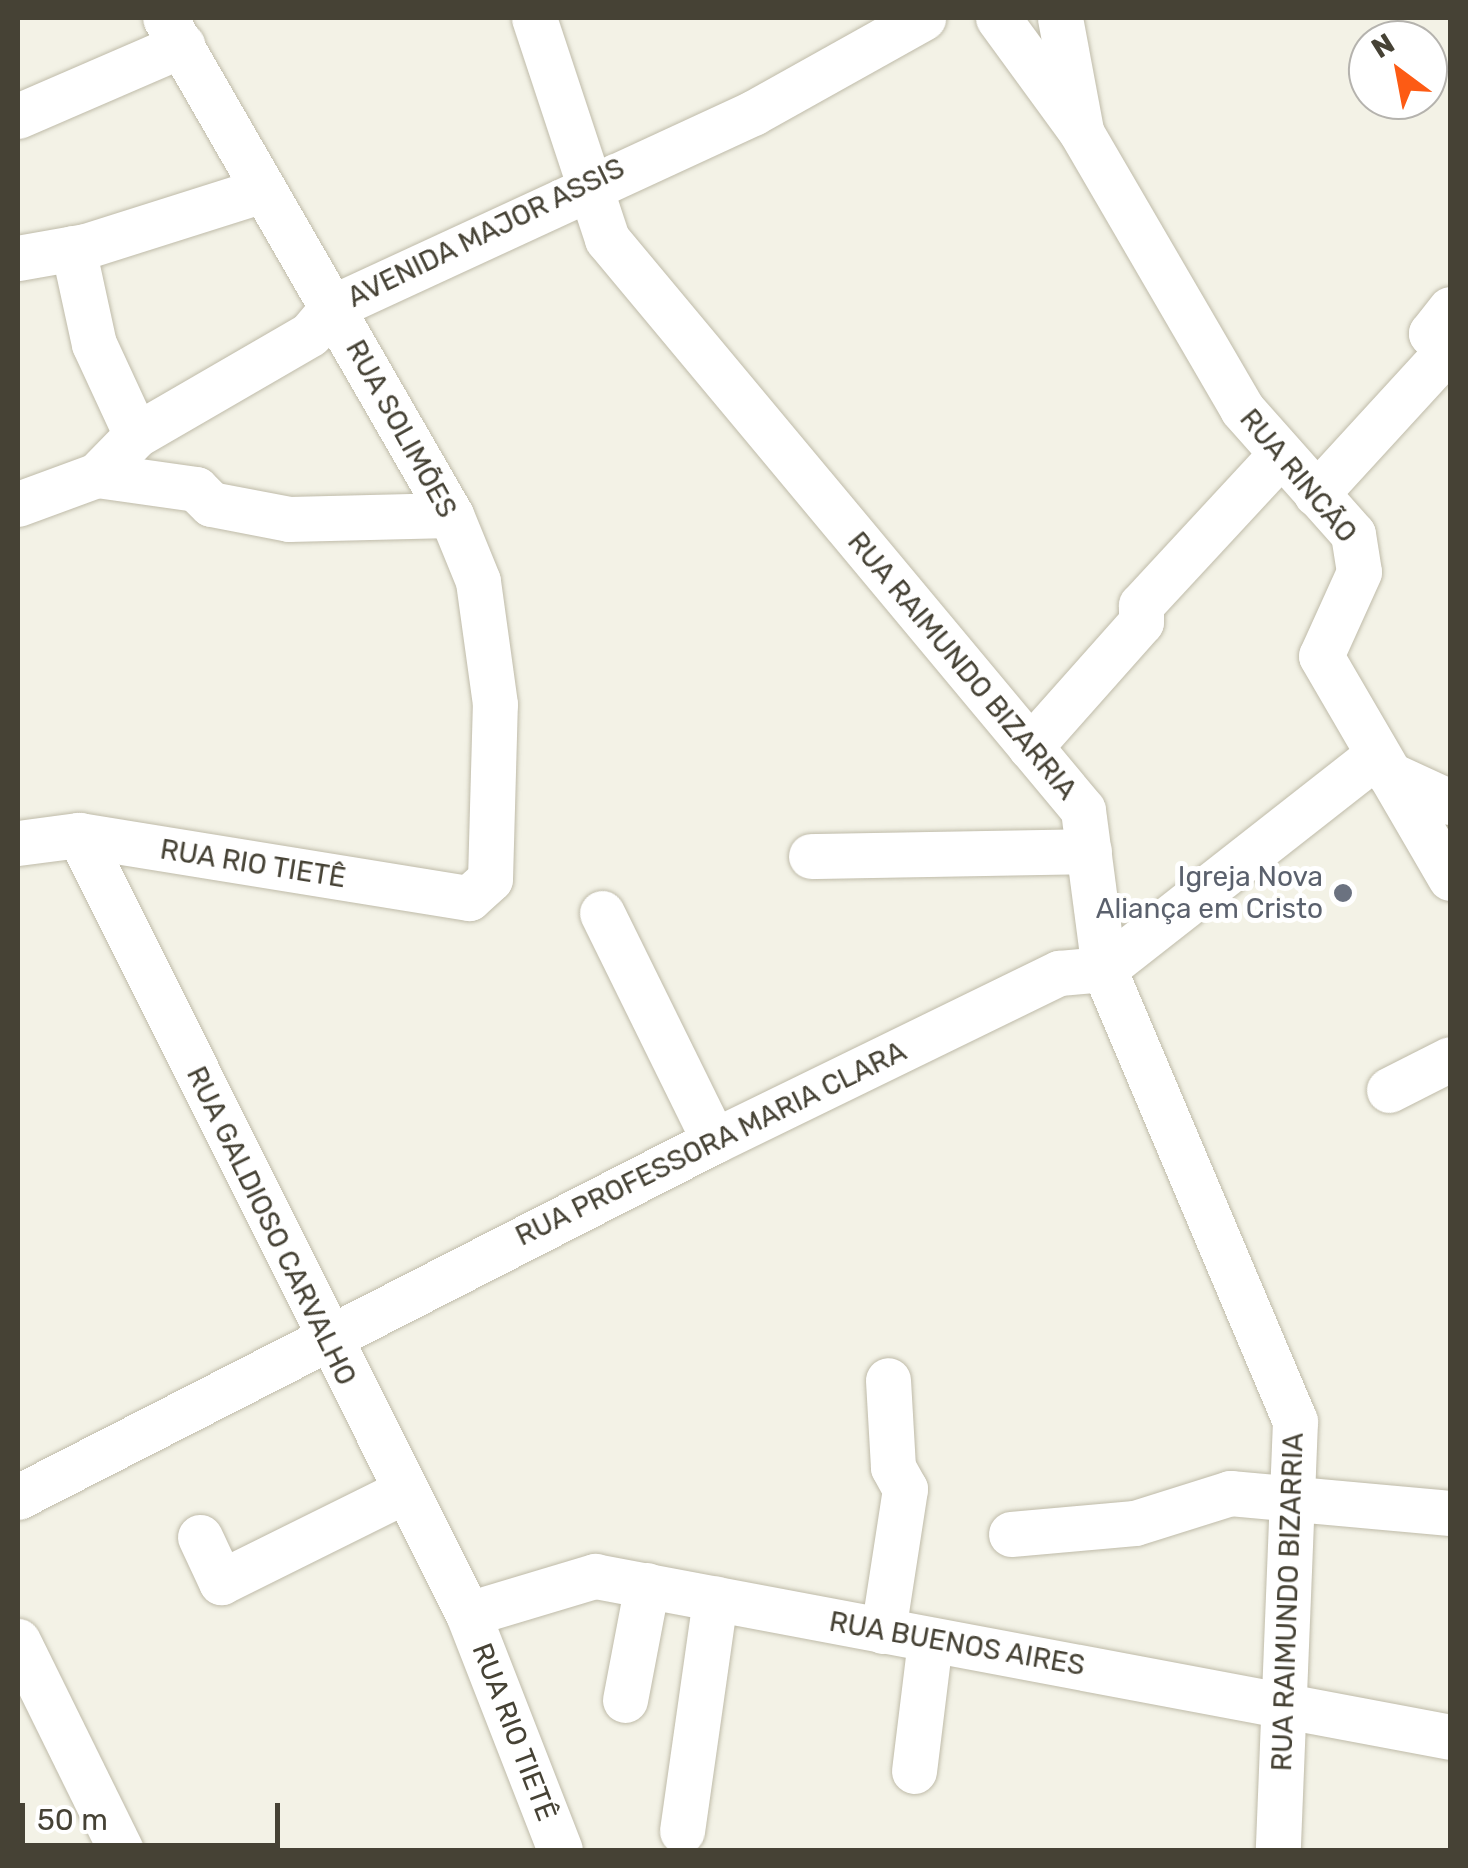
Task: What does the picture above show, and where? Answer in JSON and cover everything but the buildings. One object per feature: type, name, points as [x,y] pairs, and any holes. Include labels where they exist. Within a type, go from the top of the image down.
[{"type":"street","name":"RUA RAIMUNDO BIZARRIA","points":[[534,18],[582,184],[647,292],[1083,810],[1104,969],[1266,1335],[1295,1421],[1288,1704],[1278,1850]]},
{"type":"street","name":"AVENIDA MAJOR ASSIS","points":[[18,504],[97,474],[136,435],[310,334],[334,307],[582,184],[753,113],[923,18]]},
{"type":"street","name":"RUA RINCÃO","points":[[998,18],[1081,132],[1242,410],[1316,494],[1361,553],[1321,656],[1450,878]]},
{"type":"street","name":"RUA RINCÃO","points":[[1060,18],[1081,132]]},
{"type":"street","points":[[18,116],[174,32]]},
{"type":"street","name":"RUA SOLIMÕES","points":[[174,32],[451,515],[478,581],[495,704],[488,890]]},
{"type":"street","points":[[18,258],[73,248],[263,190]]},
{"type":"street","points":[[73,248],[94,344],[136,435]]},
{"type":"street","points":[[1316,494],[1449,339]]},
{"type":"street","points":[[1030,747],[1141,622],[1141,605],[1281,454]]},
{"type":"street","points":[[97,474],[196,489],[211,504],[289,519],[451,515]]},
{"type":"street","points":[[1104,969],[1382,765],[1450,802]]},
{"type":"street","name":"RUA RIO TIETÊ","points":[[18,843],[79,835],[469,898],[488,890]]},
{"type":"street","name":"RUA GALDIOSO CARVALHO","points":[[79,835],[324,1336],[468,1614]]},
{"type":"street","points":[[810,856],[1089,852]]},
{"type":"street","points":[[602,913],[714,1141]]},
{"type":"street","name":"RUA PROFESSORA MARIA CLARA","points":[[18,1497],[324,1336],[1059,973],[1104,969]]},
{"type":"street","points":[[1389,1090],[1450,1058]]},
{"type":"street","points":[[883,1632],[905,1489],[893,1467],[888,1380]]},
{"type":"street","points":[[200,1537],[221,1582],[404,1490]]},
{"type":"street","points":[[1011,1534],[1135,1523],[1212,1494],[1294,1495],[1450,1513]]},
{"type":"street","name":"RUA BUENOS AIRES","points":[[468,1614],[568,1580],[647,1584],[1450,1737]]},
{"type":"street","points":[[626,1700],[647,1584]]},
{"type":"street","points":[[682,1831],[715,1598]]},
{"type":"street","name":"RUA RIO TIETÊ","points":[[468,1614],[560,1850]]},
{"type":"street","points":[[914,1771],[930,1640]]},
{"type":"street","points":[[18,1641],[121,1850]]},
{"type":"place","name":"Igreja Nova Aliança em Cristo","points":[[1343,893]]}]
